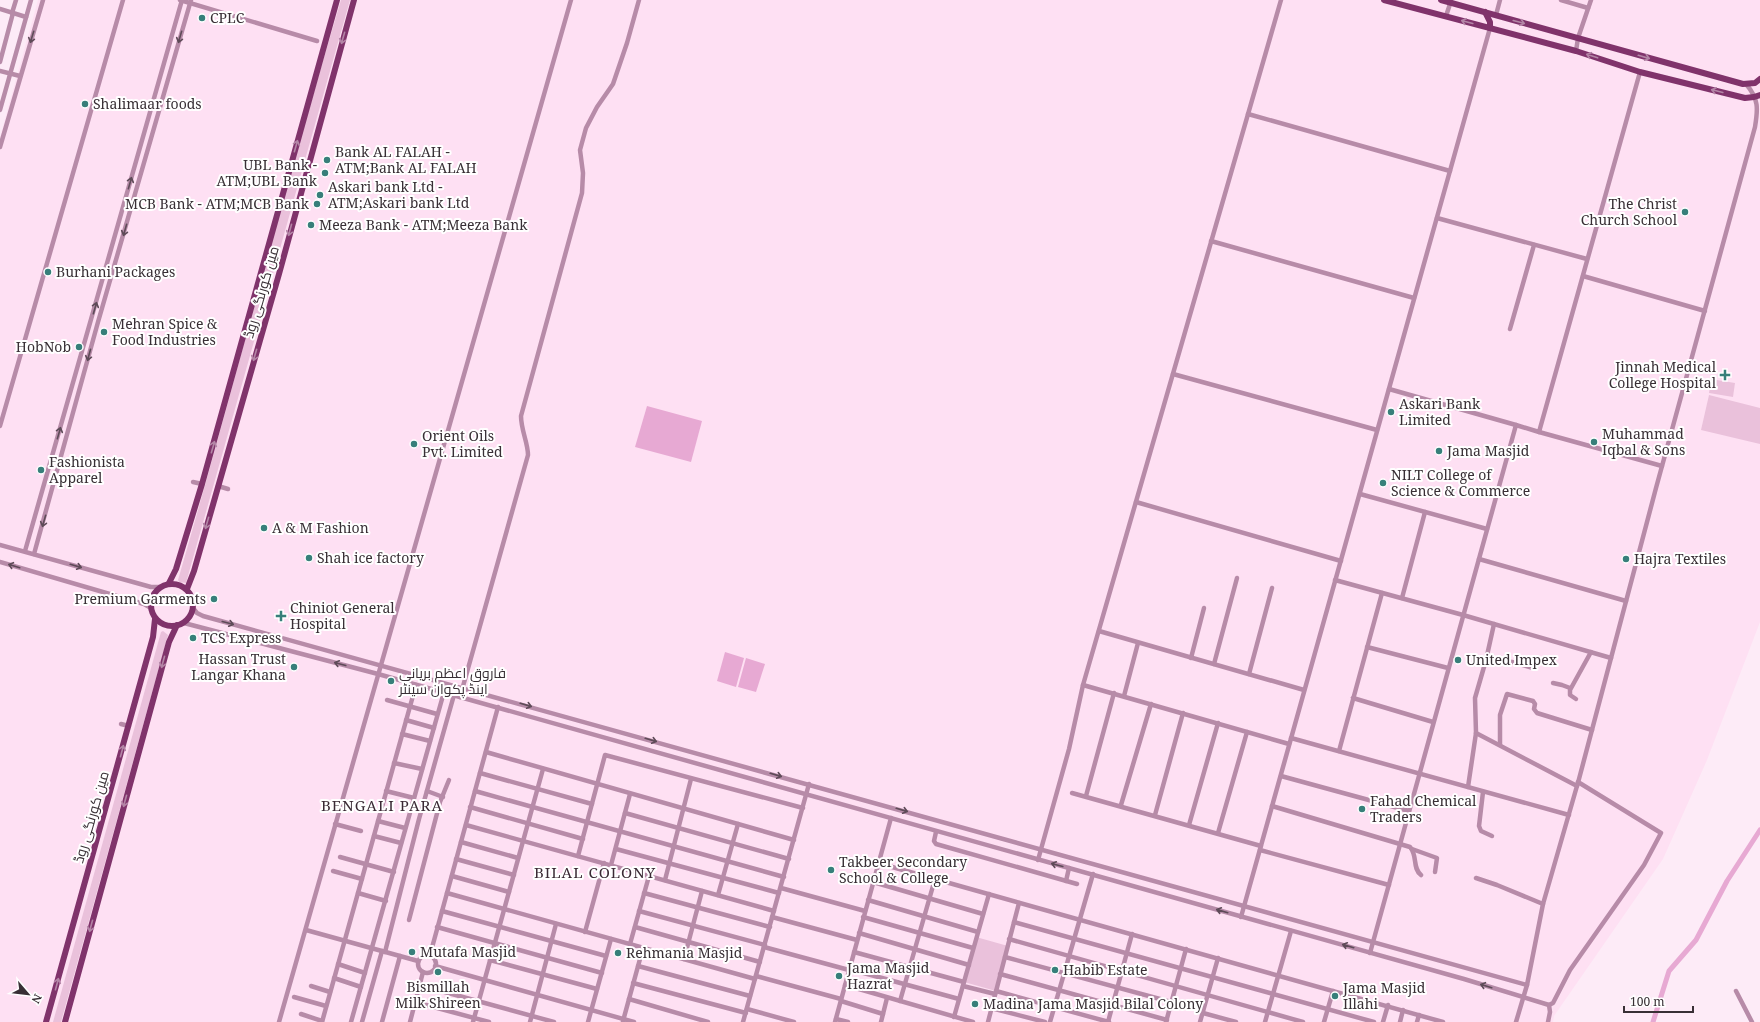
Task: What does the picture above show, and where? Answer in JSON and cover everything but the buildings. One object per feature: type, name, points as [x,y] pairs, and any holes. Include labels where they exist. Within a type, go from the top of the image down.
[{"type":"main road","name":"مین کورنگی روڈ","points":[[169,583],[176,569],[202,484],[337,0]]},
{"type":"main road","name":"مین کورنگی روڈ","points":[[187,589],[218,486],[354,0]]},
{"type":"main road","points":[[1384,0],[1576,51],[1640,72],[1745,98],[1758,96]]},
{"type":"main road","points":[[1441,0],[1450,1],[1496,16],[1746,84],[1754,83],[1760,79]]},
{"type":"main road","points":[[1485,12],[1490,22],[1490,28]]},
{"type":"main road","points":[[169,583],[181,585],[187,589],[192,599],[193,608],[191,614],[184,622],[177,626],[165,625],[155,618],[151,608],[152,596],[160,587],[169,583]]},
{"type":"main road","name":"مین کورنگی روڈ","points":[[46,1022],[129,726],[153,637],[155,618]]},
{"type":"main road","name":"مین کورنگی روڈ","points":[[64,1022],[167,649],[177,626]]},
{"type":"street","points":[[0,62],[16,0]]},
{"type":"street","points":[[0,110],[31,0]]},
{"type":"street","points":[[0,147],[43,0]]},
{"type":"street","points":[[0,426],[123,0]]},
{"type":"street","points":[[25,551],[125,203],[181,0],[317,41]]},
{"type":"street","points":[[279,1022],[571,0]]},
{"type":"street","points":[[460,697],[528,455],[528,448],[522,431],[521,416],[582,193],[583,173],[580,150],[586,128],[597,107],[613,84],[628,43],[639,0]]},
{"type":"street","points":[[1038,860],[1069,749],[1083,685],[1281,0]]},
{"type":"street","points":[[1496,16],[1500,0]]},
{"type":"street","points":[[1561,0],[1588,8]]},
{"type":"street","points":[[1576,51],[1578,38],[1591,0]]},
{"type":"street","points":[[1446,16],[1450,1]]},
{"type":"street","points":[[34,554],[132,205],[191,2]]},
{"type":"street","points":[[0,9],[26,17]]},
{"type":"street","points":[[1241,916],[1490,28]]},
{"type":"street","points":[[0,71],[20,76]]},
{"type":"street","points":[[1539,432],[1640,72]]},
{"type":"street","points":[[1516,1022],[1527,985],[1543,904],[1578,784],[1662,466],[1755,128],[1758,96],[1746,84]]},
{"type":"street","points":[[155,95],[163,98]]},
{"type":"street","points":[[1248,114],[1450,171]]},
{"type":"street","points":[[136,162],[144,164]]},
{"type":"street","points":[[125,203],[132,205]]},
{"type":"street","points":[[1437,218],[1588,260]]},
{"type":"street","points":[[1211,241],[1414,298]]},
{"type":"street","points":[[1510,329],[1534,245]]},
{"type":"street","points":[[1583,276],[1704,311]]},
{"type":"street","points":[[1173,374],[1377,430]]},
{"type":"street","points":[[1389,389],[1662,466]]},
{"type":"street","points":[[69,399],[77,401]]},
{"type":"street","points":[[1370,953],[1516,425]]},
{"type":"street","points":[[193,482],[202,484]]},
{"type":"street","points":[[218,486],[228,489]]},
{"type":"street","points":[[1360,494],[1487,529]]},
{"type":"street","points":[[40,500],[49,502]]},
{"type":"street","points":[[1136,502],[1341,561]]},
{"type":"street","points":[[1402,598],[1425,512]]},
{"type":"street","points":[[0,545],[151,587],[160,587]]},
{"type":"street","points":[[1479,559],[1626,601]]},
{"type":"street","points":[[0,562],[137,602],[151,608]]},
{"type":"street","points":[[1214,664],[1237,578]]},
{"type":"street","points":[[1335,580],[1611,658]]},
{"type":"street","points":[[1249,674],[1272,588]]},
{"type":"street","points":[[1338,751],[1382,593]]},
{"type":"street","points":[[193,608],[197,613],[203,616],[381,664],[1527,985]]},
{"type":"street","points":[[1191,658],[1204,608]]},
{"type":"street","points":[[184,622],[498,707],[891,818],[936,833],[1038,860],[1067,875],[1077,884]]},
{"type":"street","points":[[1468,787],[1476,733],[1475,698],[1486,660],[1494,624]]},
{"type":"street","points":[[1099,631],[1304,690]]},
{"type":"street","points":[[1124,696],[1138,643]]},
{"type":"street","points":[[1367,647],[1448,668]]},
{"type":"street","points":[[1576,699],[1570,695],[1570,688],[1591,652]]},
{"type":"street","points":[[1486,660],[1512,662],[1533,668]]},
{"type":"street","points":[[1553,683],[1562,684],[1570,688]]},
{"type":"street","points":[[301,1014],[322,1021],[416,685]]},
{"type":"street","points":[[1083,685],[1289,744]]},
{"type":"street","points":[[351,1022],[373,949],[405,828],[444,692]]},
{"type":"street","points":[[1086,796],[1114,693]]},
{"type":"street","points":[[1500,745],[1500,715],[1505,696],[1509,694],[1533,701],[1535,704],[1534,710],[1537,713],[1592,730]]},
{"type":"street","points":[[362,1022],[384,952],[454,695]]},
{"type":"street","points":[[1353,698],[1433,722]]},
{"type":"street","points":[[387,700],[438,714]]},
{"type":"street","points":[[1121,805],[1151,704]]},
{"type":"street","points":[[430,955],[498,707]]},
{"type":"street","points":[[1155,815],[1183,713]]},
{"type":"street","points":[[406,720],[434,728]]},
{"type":"street","points":[[1189,825],[1218,723]]},
{"type":"street","points":[[122,724],[129,726]]},
{"type":"street","points":[[1218,833],[1247,732]]},
{"type":"street","points":[[936,833],[934,841],[936,844],[1067,875],[1093,874],[1548,1004],[1553,1003],[1570,970],[1644,865],[1661,833],[1578,784],[1476,733]]},
{"type":"street","points":[[402,734],[430,741]]},
{"type":"street","points":[[1291,738],[1569,815]]},
{"type":"street","points":[[486,752],[794,840]]},
{"type":"street","points":[[578,856],[605,755],[803,808]]},
{"type":"street","points":[[394,763],[422,770]]},
{"type":"street","points":[[474,1020],[543,769]]},
{"type":"street","points":[[480,773],[592,804]]},
{"type":"street","points":[[1281,776],[1409,812]]},
{"type":"street","points":[[665,880],[691,779]]},
{"type":"street","points":[[409,920],[440,802],[449,780]]},
{"type":"street","points":[[743,1022],[809,784]]},
{"type":"street","points":[[386,791],[414,798]]},
{"type":"street","points":[[475,791],[784,877]]},
{"type":"street","points":[[427,792],[443,797]]},
{"type":"street","points":[[1483,792],[1478,826],[1482,831],[1492,836]]},
{"type":"street","points":[[1072,793],[1121,805],[1218,833],[1260,848],[1389,885]]},
{"type":"street","points":[[611,865],[630,794]]},
{"type":"street","points":[[1272,806],[1400,843],[1412,850],[1437,858],[1435,872]]},
{"type":"street","points":[[470,807],[583,839]]},
{"type":"street","points":[[625,813],[789,859]]},
{"type":"street","points":[[848,1022],[836,1020],[891,818]]},
{"type":"street","points":[[378,821],[405,828]]},
{"type":"street","points":[[336,824],[361,831]]},
{"type":"street","points":[[718,895],[738,824]]},
{"type":"street","points":[[466,825],[774,911]]},
{"type":"street","points":[[374,836],[402,843]]},
{"type":"street","points":[[461,842],[518,858]]},
{"type":"street","points":[[616,849],[779,893]]},
{"type":"street","points":[[1412,850],[1417,871],[1421,875]]},
{"type":"street","points":[[340,857],[394,872]]},
{"type":"street","points":[[456,859],[514,875]]},
{"type":"street","points":[[585,932],[604,863]]},
{"type":"street","points":[[878,863],[1443,1022]]},
{"type":"street","points":[[333,871],[362,879]]},
{"type":"street","points":[[1050,1022],[1093,874]]},
{"type":"street","points":[[452,876],[509,892]]},
{"type":"street","points":[[630,944],[649,876]]},
{"type":"street","points":[[1476,878],[1543,904]]},
{"type":"street","points":[[900,1001],[935,879]]},
{"type":"street","points":[[873,882],[983,914]]},
{"type":"street","points":[[781,888],[865,911]]},
{"type":"street","points":[[684,959],[702,891]]},
{"type":"street","points":[[358,893],[386,901]]},
{"type":"street","points":[[447,893],[643,948],[841,1000],[883,1014]]},
{"type":"street","points":[[644,893],[770,927]]},
{"type":"street","points":[[954,1016],[989,894]]},
{"type":"street","points":[[868,900],[978,932]]},
{"type":"street","points":[[988,1022],[1019,903]]},
{"type":"street","points":[[442,910],[606,956]]},
{"type":"street","points":[[640,911],[959,999]]},
{"type":"street","points":[[772,917],[857,940]]},
{"type":"street","points":[[863,917],[973,948]]},
{"type":"street","points":[[1014,922],[1074,940],[1374,1022]]},
{"type":"street","points":[[530,1022],[556,924]]},
{"type":"street","points":[[437,927],[602,973]]},
{"type":"street","points":[[635,928],[760,962]]},
{"type":"street","points":[[306,930],[418,961]]},
{"type":"street","points":[[1265,1022],[1291,931]]},
{"type":"street","points":[[859,933],[969,965]]},
{"type":"street","points":[[854,952],[910,967],[963,984],[1108,1022],[1132,934]]},
{"type":"street","points":[[588,1022],[611,939]]},
{"type":"street","points":[[1009,939],[1303,1022]]},
{"type":"street","points":[[623,1021],[643,948]]},
{"type":"street","points":[[1000,974],[1166,1021],[1186,949]]},
{"type":"street","points":[[418,961],[422,957],[430,955]]},
{"type":"street","points":[[423,972],[432,971],[435,966],[435,960],[430,955]]},
{"type":"street","points":[[382,1022],[400,956]]},
{"type":"street","points":[[1005,957],[1172,1002]]},
{"type":"street","points":[[1200,1022],[1218,958]]},
{"type":"street","points":[[490,960],[597,989]]},
{"type":"street","points":[[418,961],[419,967],[423,972]]},
{"type":"street","points":[[338,964],[365,973]]},
{"type":"street","points":[[435,966],[591,1010],[623,1021],[634,1022]]},
{"type":"street","points":[[638,966],[750,996]]},
{"type":"street","points":[[417,1022],[410,1021],[423,972]]},
{"type":"street","points":[[334,978],[361,987]]},
{"type":"street","points":[[633,983],[794,1022]]},
{"type":"street","points":[[420,985],[554,1022]]},
{"type":"street","points":[[845,985],[972,1022]]},
{"type":"street","points":[[311,986],[330,992]]},
{"type":"street","points":[[1324,1022],[1332,990]]},
{"type":"street","points":[[1736,991],[1752,1022]]},
{"type":"street","points":[[294,997],[326,1006]]},
{"type":"street","points":[[880,1022],[887,998]]},
{"type":"street","points":[[629,999],[708,1022]]},
{"type":"street","points":[[415,1002],[474,1020],[488,1022]]},
{"type":"street","points":[[1548,1004],[1550,1012],[1548,1022]]},
{"type":"street","points":[[1383,1022],[1388,1006]]},
{"type":"street","points":[[991,1008],[1045,1022]]},
{"type":"street","points":[[1400,1022],[1403,1010]]},
{"type":"street","points":[[1203,1013],[1236,1022]]},
{"type":"street","points":[[1417,1022],[1419,1015]]},
{"type":"shaded area","points":[[38,0],[1760,0],[1760,622],[1707,760],[1663,859],[1554,1016],[1553,1022],[0,1022],[0,137]]},
{"type":"shaded area","points":[[341,0],[350,0],[186,583],[179,582],[178,580],[279,217]]},
{"type":"shaded area","points":[[1711,379],[1735,383],[1733,397],[1709,393]]},
{"type":"shaded area","points":[[1709,395],[1760,408],[1760,444],[1701,430]]},
{"type":"shaded area","points":[[647,406],[702,421],[691,462],[635,447]]},
{"type":"shaded area","points":[[163,631],[168,635],[61,1022],[53,1022],[161,632]]},
{"type":"shaded area","points":[[725,652],[744,658],[736,687],[717,681]]},
{"type":"shaded area","points":[[746,658],[765,664],[756,692],[738,687]]},
{"type":"shaded area","points":[[976,937],[1008,946],[996,991],[964,982]]},
{"type":"waterway","points":[[1653,1022],[1669,971],[1696,940],[1727,881],[1760,830]]},
{"type":"place","name":"CPLC","points":[[202,18]]},
{"type":"place","name":"Shalimaar foods","points":[[85,104]]},
{"type":"place","name":"Bank AL FALAH - ATM;Bank AL FALAH","points":[[327,160]]},
{"type":"place","name":"UBL Bank - ATM;UBL Bank","points":[[325,173]]},
{"type":"place","name":"Askari bank Ltd - ATM;Askari bank Ltd","points":[[320,195]]},
{"type":"place","name":"MCB Bank - ATM;MCB Bank","points":[[317,204]]},
{"type":"place","name":"The Christ Church School","points":[[1685,212]]},
{"type":"place","name":"Meeza Bank - ATM;Meeza Bank","points":[[311,225]]},
{"type":"place","name":"Burhani Packages","points":[[48,272]]},
{"type":"place","name":"Mehran Spice & Food Industries","points":[[104,332]]},
{"type":"place","name":"HobNob","points":[[79,347]]},
{"type":"place","name":"Jinnah Medical College Hospital","points":[[1725,375]]},
{"type":"place","name":"Askari Bank Limited","points":[[1391,412]]},
{"type":"place","name":"Muhammad Iqbal & Sons","points":[[1594,442]]},
{"type":"place","name":"Orient Oils Pvt. Limited","points":[[414,444]]},
{"type":"place","name":"Jama Masjid","points":[[1439,451]]},
{"type":"place","name":"Fashionista Apparel","points":[[41,470]]},
{"type":"place","name":"NILT College of Science & Commerce","points":[[1383,483]]},
{"type":"place","name":"A & M Fashion","points":[[264,528]]},
{"type":"place","name":"Shah ice factory","points":[[309,558]]},
{"type":"place","name":"Hajra Textiles","points":[[1626,559]]},
{"type":"place","name":"Premium Garments","points":[[214,599]]},
{"type":"place","name":"Chiniot General Hospital","points":[[281,616]]},
{"type":"place","name":"TCS Express","points":[[193,638]]},
{"type":"place","name":"United Impex","points":[[1458,660]]},
{"type":"place","name":"Hassan Trust Langar Khana","points":[[294,667]]},
{"type":"place","name":"فاروق اعظم بریانی اینڈ پکوان سینٹر","points":[[391,681]]},
{"type":"place","name":"Fahad Chemical Traders","points":[[1362,809]]},
{"type":"place","name":"Takbeer Secondary School & College","points":[[831,870]]},
{"type":"place","name":"Mutafa Masjid","points":[[412,952]]},
{"type":"place","name":"Rehmania Masjid","points":[[618,953]]},
{"type":"place","name":"Habib Estate","points":[[1055,970]]},
{"type":"place","name":"Bismillah Milk Shireen","points":[[438,972]]},
{"type":"place","name":"Jama Masjid Hazrat","points":[[839,976]]},
{"type":"place","name":"Jama Masjid Illahi","points":[[1335,996]]},
{"type":"place","name":"Madina Jama Masjid Bilal Colony","points":[[975,1004]]},
{"type":"district","name":"BENGALI PARA","points":[[382,806]]},
{"type":"district","name":"BILAL COLONY","points":[[595,873]]}]
